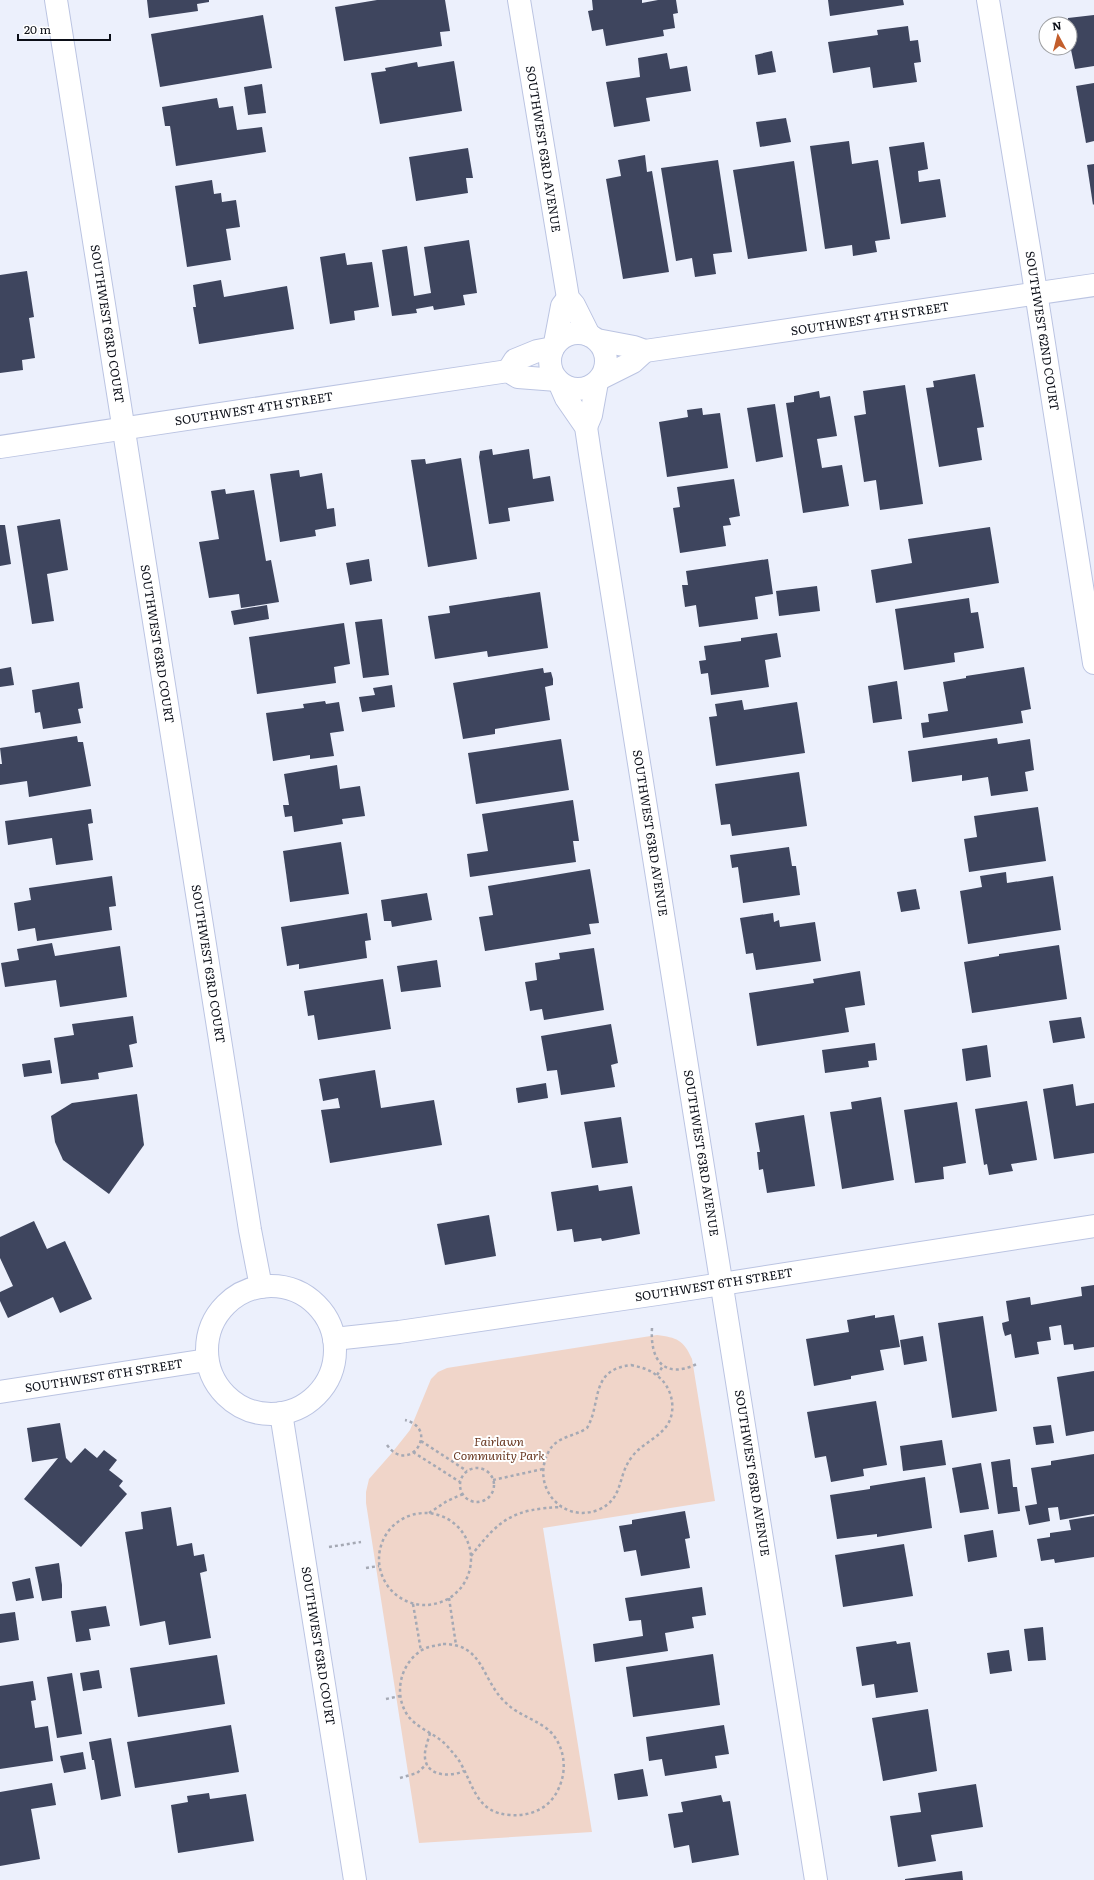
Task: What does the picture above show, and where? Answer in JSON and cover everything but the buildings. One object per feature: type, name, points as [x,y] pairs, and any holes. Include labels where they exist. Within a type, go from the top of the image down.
[{"type":"street","name":"SOUTHWEST 63RD COURT","points":[[56,0],[250,1230],[261,1287]]},
{"type":"street","name":"SOUTHWEST 63RD AVENUE","points":[[519,0],[568,298],[574,305],[593,337]]},
{"type":"street","name":"SOUTHWEST 62ND COURT","points":[[988,0],[1094,663]]},
{"type":"street","name":"SOUTHWEST 4TH STREET","points":[[508,371],[515,360],[554,346],[561,338],[574,333],[645,351],[1094,285]]},
{"type":"street","points":[[558,381],[550,365],[562,306],[568,298]]},
{"type":"street","points":[[593,337],[603,346],[606,354],[605,370],[599,380]]},
{"type":"street","name":"SOUTHWEST 4TH STREET","points":[[0,447],[508,371],[518,377],[558,381],[566,387],[583,389],[633,362],[645,351]]},
{"type":"street","name":"SOUTHWEST 63RD AVENUE","points":[[586,427],[591,415],[599,380]]},
{"type":"street","name":"SOUTHWEST 63RD AVENUE","points":[[558,381],[566,398],[586,427],[816,1880]]},
{"type":"street","name":"SOUTHWEST 6TH STREET","points":[[334,1339],[406,1331],[664,1294],[721,1283],[1094,1226]]},
{"type":"street","points":[[277,1286],[293,1290],[308,1298],[320,1309],[326,1318],[334,1339],[335,1356],[331,1372],[323,1387],[312,1399],[297,1408],[281,1413],[264,1413],[247,1409],[232,1401],[220,1389],[212,1375],[208,1360],[208,1341],[212,1326],[220,1311],[231,1300],[245,1291],[261,1287],[277,1286]]},
{"type":"street","name":"SOUTHWEST 6TH STREET","points":[[0,1392],[208,1360]]},
{"type":"street","name":"SOUTHWEST 63RD COURT","points":[[281,1413],[355,1880]]},
{"type":"path","points":[[652,1328],[651,1340],[653,1352],[658,1362],[663,1366],[679,1370],[696,1364]]},
{"type":"path","points":[[471,1556],[492,1531],[512,1516],[539,1508],[562,1507],[574,1511],[591,1511],[597,1510],[608,1503],[617,1493],[625,1468],[633,1455],[666,1427],[671,1416],[673,1403],[666,1384],[657,1375],[648,1370],[631,1365],[624,1366],[611,1372],[600,1384],[597,1390],[594,1413],[587,1428],[561,1439],[554,1444],[549,1451],[543,1469],[543,1482],[551,1497],[562,1507]]},
{"type":"path","points":[[657,1375],[663,1366]]},
{"type":"path","points":[[387,1445],[395,1453],[400,1455],[414,1452],[420,1446],[421,1434],[416,1424],[405,1420]]},
{"type":"path","points":[[421,1441],[467,1471]]},
{"type":"path","points":[[414,1452],[460,1482]]},
{"type":"path","points":[[474,1468],[485,1470],[489,1473],[493,1480],[492,1493],[483,1500],[473,1501],[463,1494],[460,1487],[460,1482],[464,1473],[474,1468]]},
{"type":"path","points":[[493,1480],[543,1469]]},
{"type":"path","points":[[429,1513],[447,1501],[463,1494]]},
{"type":"path","points":[[429,1513],[445,1518],[458,1527],[467,1540],[471,1556],[471,1564],[462,1587],[450,1598],[435,1604],[413,1604],[399,1598],[387,1588],[379,1566],[379,1550],[386,1534],[397,1522],[412,1515],[429,1513]]},
{"type":"path","points":[[324,1548],[362,1542]]},
{"type":"path","points":[[366,1568],[379,1566]]},
{"type":"path","points":[[450,1598],[456,1645]]},
{"type":"path","points":[[413,1604],[421,1651]]},
{"type":"path","points":[[443,1644],[456,1645],[468,1651],[477,1658],[503,1700],[519,1714],[546,1728],[559,1746],[564,1761],[564,1770],[560,1786],[546,1806],[533,1812],[516,1816],[497,1813],[483,1804],[473,1791],[464,1771],[447,1746],[418,1726],[408,1715],[400,1696],[401,1680],[403,1671],[408,1663],[421,1651],[443,1644]]},
{"type":"path","points":[[386,1699],[400,1696]]},
{"type":"path","points":[[430,1733],[425,1754],[427,1764],[431,1770],[445,1775],[458,1774],[464,1771]]},
{"type":"path","points":[[400,1778],[417,1773],[427,1764]]},
{"type":"green space","name":"Fairlawn Community Park","points":[[657,1335],[670,1337],[682,1343],[686,1347],[692,1359],[715,1501],[543,1528],[592,1832],[419,1843],[366,1503],[366,1492],[369,1479],[410,1430],[431,1379],[438,1372],[447,1368]]}]
